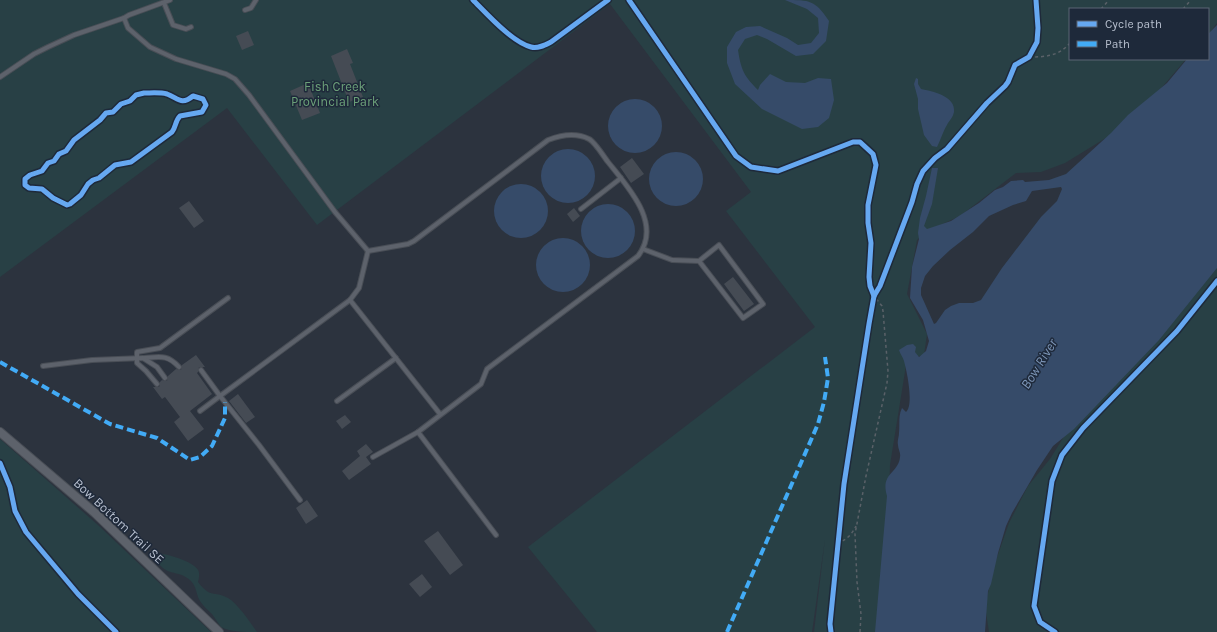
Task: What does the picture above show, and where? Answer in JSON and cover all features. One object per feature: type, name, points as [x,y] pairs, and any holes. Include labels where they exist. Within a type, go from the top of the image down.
[{"type":"street","name":"Bow Bottom Trail SE","points":[[0,432],[95,513],[218,632]]},
{"type":"lane","points":[[0,77],[34,54],[74,35],[170,0]]},
{"type":"lane","points":[[245,10],[251,8],[256,0]]},
{"type":"lane","points":[[164,3],[173,26],[186,29],[191,27]]},
{"type":"lane","points":[[124,18],[128,28],[150,47],[176,59],[215,70],[235,79],[249,95],[335,212],[368,251]]},
{"type":"lane","points":[[368,251],[408,244],[414,241],[548,140],[564,135],[576,135],[590,139],[640,205],[644,216],[646,234],[643,249],[638,256],[487,369],[481,384],[418,432],[373,457]]},
{"type":"lane","points":[[581,209],[621,178]]},
{"type":"lane","points":[[643,249],[672,260],[699,261],[718,245],[763,304],[743,318],[699,261]]},
{"type":"lane","points":[[200,411],[350,300],[359,288],[368,251]]},
{"type":"lane","points":[[157,384],[137,363],[137,352],[160,348],[228,298]]},
{"type":"lane","points":[[350,300],[440,414]]},
{"type":"lane","points":[[43,366],[92,360],[164,357],[173,361],[179,367]]},
{"type":"lane","points":[[144,358],[157,366],[165,378]]},
{"type":"lane","points":[[337,401],[396,358]]},
{"type":"lane","points":[[201,370],[300,500]]},
{"type":"lane","points":[[418,432],[496,535]]},
{"type":"path","points":[[1102,8],[1109,0]]},
{"type":"path","points":[[1184,8],[1191,0]]},
{"type":"path","points":[[1029,56],[1044,57],[1057,54],[1069,44]]},
{"type":"path","points":[[873,303],[874,293]]},
{"type":"path","points":[[860,632],[861,614],[857,582],[855,534],[866,476],[883,402],[888,371],[883,311],[882,306],[874,293]]},
{"type":"path","points":[[837,543],[848,537],[857,525]]},
{"type":"path","points":[[836,549],[838,536]]},
{"type":"green space","name":"Fish Creek Provincial Park","points":[[0,0],[1217,0],[1217,23],[1209,34],[1209,8],[1069,8],[1069,60],[1185,60],[1158,92],[1109,136],[1065,163],[1041,172],[1016,173],[960,216],[927,231],[917,240],[907,294],[927,334],[924,355],[907,359],[890,465],[887,547],[880,632],[814,632],[825,539],[812,632],[597,632],[528,547],[815,327],[726,211],[751,192],[610,4],[317,225],[227,108],[0,277]]},
{"type":"green space","points":[[1217,248],[1217,632],[989,632],[985,606],[995,563],[1009,523],[1028,486],[1050,459],[1073,422]]},
{"type":"green space","points":[[0,439],[99,526],[211,632],[0,632]]},
{"type":"green space","points":[[157,553],[179,558],[195,567],[199,573],[198,582],[202,587],[206,591],[228,598],[236,604],[257,632],[233,631],[221,627],[200,601],[191,581],[186,577],[167,571],[163,568],[155,556]]},
{"type":"water","points":[[785,0],[806,1],[816,5],[820,9],[829,21],[826,41],[813,54],[796,56],[767,39],[757,35],[745,39],[738,50],[740,63],[749,81],[758,90],[760,85],[770,74],[786,82],[805,83],[818,78],[831,79],[834,100],[829,118],[818,127],[802,129],[762,109],[735,84],[727,63],[727,47],[736,32],[746,27],[760,26],[787,38],[798,45],[811,43],[819,33],[818,18],[807,9]]},
{"type":"water","name":"Bow River","points":[[1217,25],[1217,268],[1159,340],[1074,429],[1053,446],[1037,470],[1006,526],[988,591],[985,632],[875,632],[887,496],[886,482],[899,462],[900,456],[898,442],[900,414],[902,408],[906,412],[910,396],[904,360],[899,350],[907,345],[913,344],[916,347],[915,352],[919,357],[926,351],[929,341],[923,320],[910,298],[912,267],[919,239],[918,233],[920,218],[932,168],[938,168],[932,204],[924,226],[927,229],[951,221],[979,203],[995,190],[1003,187],[1011,181],[1023,180],[1025,182],[1049,180],[1066,174],[1111,133],[1128,115],[1167,83],[1186,60],[1209,60],[1209,33]],"holes":[[[1061,187],[1062,189],[1057,201],[1041,217],[1002,268],[981,300],[973,303],[959,303],[951,306],[945,310],[934,324],[921,295],[921,288],[925,276],[933,266],[973,232],[989,216],[1026,201],[1032,191]]]},
{"type":"water","points":[[916,78],[918,79],[918,84],[921,89],[942,95],[954,106],[953,115],[937,147],[932,146],[924,135],[914,84]]},
{"type":"water","points":[[635,99],[645,101],[654,107],[660,116],[662,126],[660,136],[654,145],[645,151],[635,153],[625,151],[616,145],[610,136],[608,126],[610,116],[616,107],[625,101]]},
{"type":"water","points":[[568,149],[578,151],[587,157],[593,166],[595,176],[593,186],[587,195],[578,201],[568,203],[558,201],[549,195],[543,186],[541,176],[543,166],[549,157],[558,151]]},
{"type":"water","points":[[676,152],[686,154],[695,160],[701,169],[703,179],[701,189],[695,198],[686,204],[676,206],[666,204],[657,198],[651,189],[649,179],[651,169],[657,160],[666,154]]},
{"type":"water","points":[[521,184],[531,186],[540,192],[546,201],[548,211],[546,221],[540,230],[531,236],[521,238],[511,236],[502,230],[496,221],[494,211],[496,201],[502,192],[511,186]]},
{"type":"water","points":[[608,204],[618,206],[627,212],[633,221],[635,231],[633,241],[627,250],[618,256],[608,258],[598,256],[589,250],[583,241],[581,231],[583,221],[589,212],[598,206]]},
{"type":"water","points":[[563,238],[573,240],[582,246],[588,255],[590,265],[588,275],[582,284],[573,290],[563,292],[553,290],[544,284],[538,275],[536,265],[538,255],[544,246],[553,240]]},
{"type":"building","points":[[248,31],[254,45],[242,50],[236,36]]},
{"type":"building","points":[[347,49],[353,63],[350,64],[363,97],[349,102],[331,56]]},
{"type":"building","points":[[308,83],[320,113],[302,120],[290,91]]},
{"type":"building","points":[[632,158],[644,174],[631,183],[620,167]]},
{"type":"building","points":[[189,201],[204,221],[194,228],[179,208]]},
{"type":"building","points":[[574,208],[580,216],[573,222],[567,214]]},
{"type":"building","points":[[733,277],[754,304],[744,311],[724,284]]},
{"type":"building","points":[[196,355],[205,367],[199,367],[197,373],[212,394],[190,411],[204,429],[188,441],[174,422],[180,417],[165,397],[162,399],[153,387],[159,387],[162,380],[167,381],[168,376],[176,369],[181,370],[182,365]]},
{"type":"building","points":[[238,394],[255,417],[246,423],[229,401]]},
{"type":"building","points":[[345,415],[351,422],[342,429],[336,421]]},
{"type":"building","points":[[366,444],[373,452],[366,457],[371,464],[349,480],[342,471],[360,456],[357,451]]},
{"type":"building","points":[[307,500],[318,516],[306,524],[296,508]]},
{"type":"building","points":[[438,531],[463,565],[450,575],[424,541]]},
{"type":"building","points":[[422,574],[432,587],[420,597],[409,584]]},
{"type":"marked path","points":[[727,632],[818,424],[828,378],[825,357]]},
{"type":"marked path","points":[[0,362],[110,424],[157,438],[190,460],[200,457],[212,446],[225,418],[225,402]]},
{"type":"cycle path","points":[[473,0],[508,34],[516,40],[531,47],[541,46],[551,42],[608,0]]},
{"type":"cycle path","points":[[629,0],[736,156],[751,167],[778,171],[853,142],[860,142],[873,154],[876,165],[868,205],[868,223],[871,243],[869,277],[870,286],[874,296]]},
{"type":"cycle path","points":[[831,632],[830,624],[844,484],[874,296],[880,286],[923,171],[935,158],[947,149],[987,103],[1005,86],[1015,65],[1029,57],[1037,42],[1038,28],[1036,0]]},
{"type":"cycle path","points":[[144,93],[164,93],[182,101],[193,96],[203,99],[206,105],[202,112],[180,116],[172,132],[131,162],[115,165],[99,178],[93,180],[88,184],[81,195],[70,204],[67,205],[53,198],[42,189],[29,188],[25,185],[25,179],[30,175],[42,171],[48,163],[54,161],[59,154],[66,151],[74,140],[100,120],[106,113],[113,112],[121,104],[130,101],[136,95],[144,93]]},
{"type":"cycle path","points":[[1055,632],[1040,622],[1034,606],[1052,481],[1062,455],[1083,428],[1177,331],[1217,281]]},
{"type":"cycle path","points":[[0,463],[10,487],[15,511],[26,532],[78,594],[116,632]]}]
